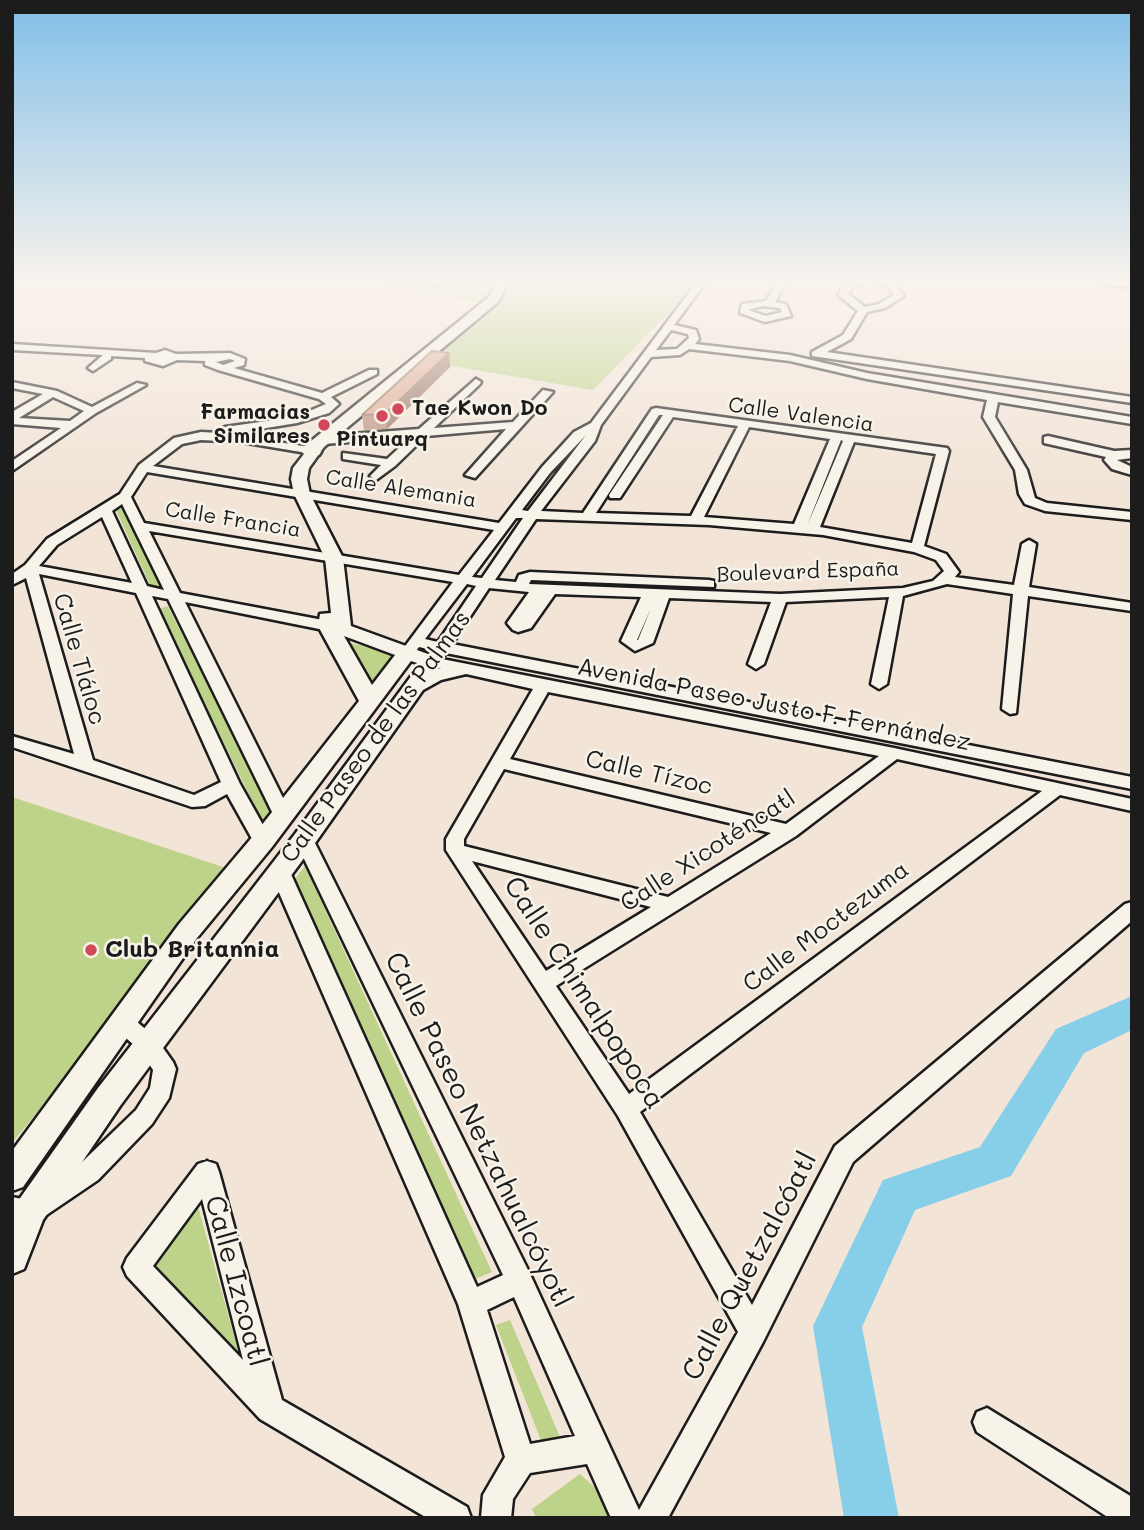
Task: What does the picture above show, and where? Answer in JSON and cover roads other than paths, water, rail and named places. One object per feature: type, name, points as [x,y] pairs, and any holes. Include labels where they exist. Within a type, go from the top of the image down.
[{"type":"main road","points":[[371,702],[335,628],[327,557],[298,493],[299,479],[302,468],[316,447],[429,353]]},
{"type":"main road","points":[[335,628],[425,651]]},
{"type":"main road","name":"Calle Paseo de las Palmas","points":[[12,1258],[21,1211],[304,840],[414,687],[425,651]]},
{"type":"main road","name":"Calle Paseo de las Palmas","points":[[12,1177],[188,931],[263,841],[371,702],[425,651]]},
{"type":"main road","points":[[414,687],[434,676],[459,670]]},
{"type":"street","points":[[85,353],[107,357],[151,357]]},
{"type":"street","points":[[90,353],[151,357],[159,363],[173,359],[220,360],[240,363],[257,378]]},
{"type":"street","points":[[647,354],[657,353]]},
{"type":"street","points":[[764,353],[1132,421]]},
{"type":"street","points":[[807,353],[861,359],[1132,400]]},
{"type":"street","points":[[849,371],[860,366],[861,359],[857,353]]},
{"type":"street","name":"Calle Paseo de las Palmas","points":[[425,651],[484,583],[533,513],[591,438],[595,425],[647,354]]},
{"type":"street","points":[[93,368],[107,357]]},
{"type":"street","points":[[12,581],[30,568],[52,542],[125,497],[143,468],[178,441],[315,415],[333,404],[323,397],[257,378],[220,360]]},
{"type":"street","points":[[323,397],[373,372]]},
{"type":"street","points":[[376,476],[476,382]]},
{"type":"street","points":[[12,385],[53,393],[92,411]]},
{"type":"street","points":[[12,467],[92,411],[141,385]]},
{"type":"street","points":[[471,475],[547,392]]},
{"type":"street","points":[[12,419],[53,393]]},
{"type":"street","points":[[993,397],[989,416],[1021,470],[1025,494],[1030,501],[1045,507],[1132,516]]},
{"type":"street","points":[[622,473],[637,439],[662,413]]},
{"type":"street","points":[[662,413],[651,441],[587,515],[573,520],[603,524],[748,531],[753,530],[754,524]]},
{"type":"street","name":"Calle Valencia","points":[[662,413],[938,452],[912,547]]},
{"type":"street","points":[[12,419],[75,425]]},
{"type":"street","points":[[201,436],[316,447],[424,432],[516,425]]},
{"type":"street","name":"Calle Paseo de las Palmas","points":[[425,651],[462,580],[578,435],[595,425]]},
{"type":"street","points":[[703,521],[749,425]]},
{"type":"street","points":[[805,529],[842,438]]},
{"type":"street","points":[[637,439],[651,441]]},
{"type":"street","points":[[1048,440],[1126,451]]},
{"type":"street","points":[[1126,451],[1110,460],[1132,471]]},
{"type":"street","points":[[347,456],[391,463]]},
{"type":"street","name":"Calle Alemania","points":[[143,468],[502,527]]},
{"type":"street","points":[[125,497],[282,814]]},
{"type":"street","points":[[105,510],[231,784],[263,841]]},
{"type":"street","name":"Boulevard España","points":[[462,580],[521,588],[779,598],[897,592],[938,584],[952,572],[941,557],[912,547],[805,529],[587,515],[513,514]]},
{"type":"street","name":"Calle Francia","points":[[140,526],[462,580]]},
{"type":"street","points":[[1010,709],[1021,589],[1029,544]]},
{"type":"street","points":[[30,568],[175,599],[335,628]]},
{"type":"street","name":"Calle Tláloc","points":[[30,568],[85,763]]},
{"type":"street","points":[[521,588],[524,578],[530,576],[750,586],[757,590],[758,598]]},
{"type":"street","points":[[943,579],[1132,607]]},
{"type":"street","points":[[879,684],[897,592]]},
{"type":"street","points":[[755,664],[779,598]]},
{"type":"street","points":[[425,651],[1132,783]]},
{"type":"street","name":"Avenida Paseo Justo F. Fernández","points":[[425,651],[459,670],[894,753],[1132,805]]},
{"type":"street","points":[[542,687],[455,839],[455,850],[672,905]]},
{"type":"street","points":[[12,741],[85,763],[192,801],[199,802],[231,784]]},
{"type":"street","name":"Calle Xicoténcatl","points":[[544,983],[789,831],[894,753]]},
{"type":"street","name":"Calle Tízoc","points":[[498,762],[789,831]]},
{"type":"street","name":"Calle Moctezuma","points":[[626,1109],[1058,788]]},
{"type":"street","name":"Calle Paseo Netzahualcóyotl","points":[[304,840],[520,1281],[626,1518]]},
{"type":"street","name":"Calle Chimalpopoca","points":[[455,850],[626,1109],[753,1332]]},
{"type":"street","points":[[279,872],[471,1303],[520,1460]]},
{"type":"street","name":"Calle Quetzalcóatl","points":[[651,1518],[753,1332],[844,1154],[1132,909]]},
{"type":"street","points":[[21,1211],[89,1172],[144,1116],[162,1091],[165,1069],[148,1044],[122,1022]]},
{"type":"street","name":"Calle Izcoatl","points":[[270,1409],[207,1172],[136,1267],[270,1409],[456,1518]]},
{"type":"street","points":[[471,1303],[520,1281]]},
{"type":"street","points":[[987,1422],[1130,1513]]},
{"type":"street","points":[[496,1518],[498,1495],[520,1460],[593,1448]]},
{"type":"waterway","points":[[872,1518],[837,1326],[899,1195],[995,1162],[1070,1041],[1132,1012]]},
{"type":"place","name":"Tae Kwon Do","points":[[398,409]]},
{"type":"place","name":"Pintuarq","points":[[382,416]]},
{"type":"place","name":"Farmacias Similares","points":[[324,425]]},
{"type":"place","name":"Club Britannia","points":[[91,950]]}]
